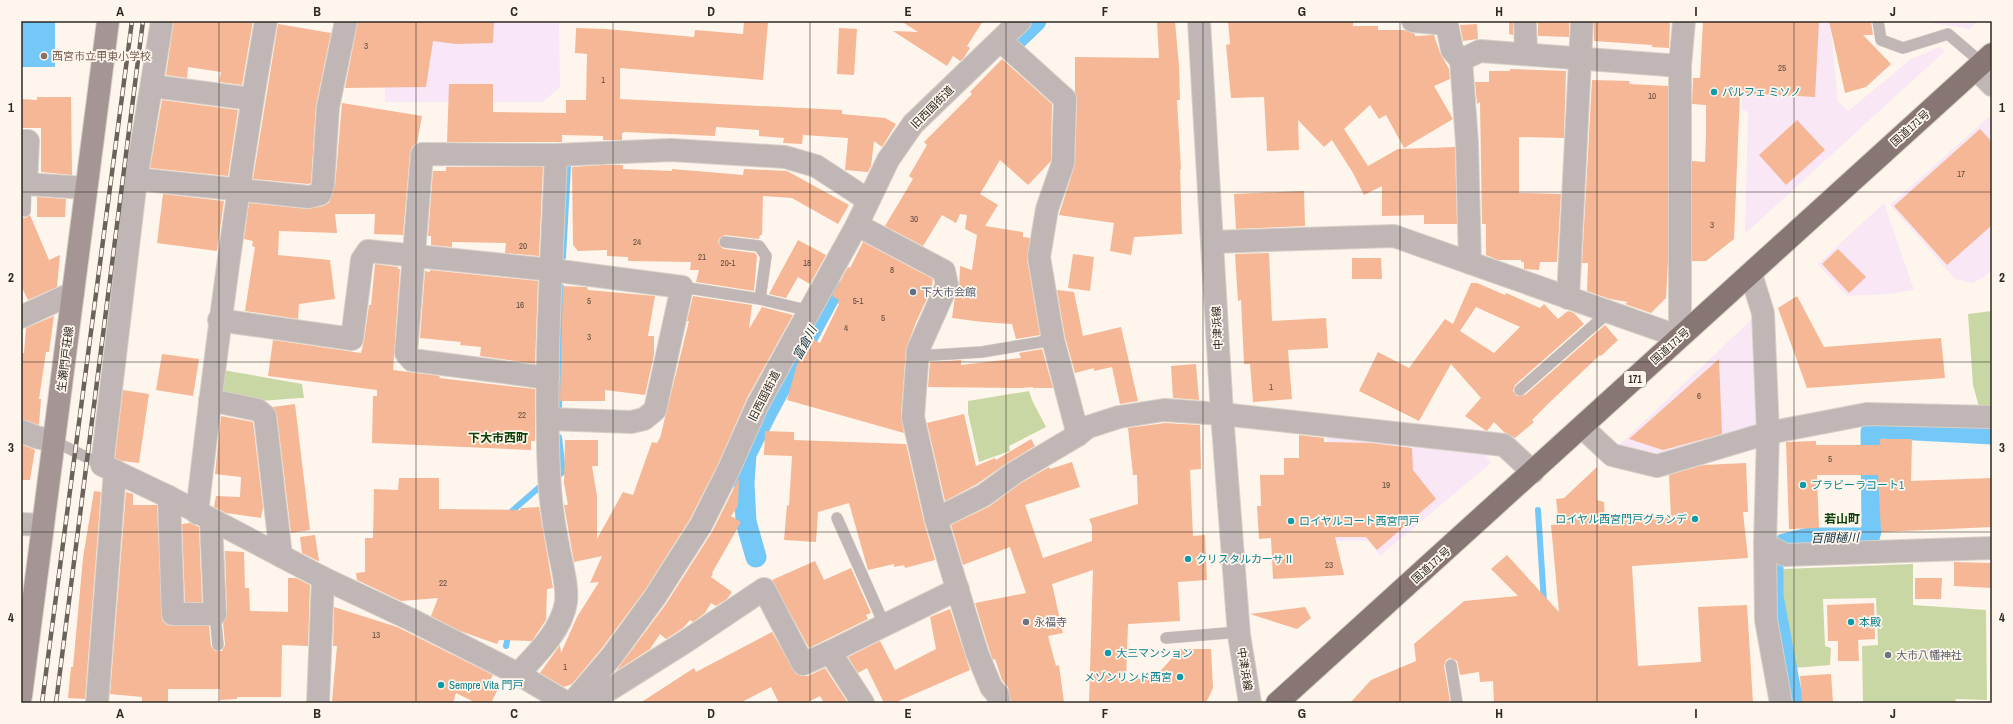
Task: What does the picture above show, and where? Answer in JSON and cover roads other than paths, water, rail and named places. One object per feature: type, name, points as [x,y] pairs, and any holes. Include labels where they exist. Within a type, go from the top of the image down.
[{"type":"highway","name":"国道171号","points":[[1277,703],[1983,62]]},
{"type":"main road","name":"生瀬門戸荘線","points":[[21,696],[108,21]]},
{"type":"street","points":[[97,703],[109,468],[136,179],[162,21]]},
{"type":"street","points":[[169,498],[173,614],[215,614],[204,516],[210,400],[219,320],[240,190],[252,100],[266,21]]},
{"type":"street","name":"旧西国街道","points":[[572,703],[612,656],[655,596],[700,525],[729,469],[758,404],[810,311],[862,227],[868,200],[888,160],[913,124],[1001,41],[1020,21]]},
{"type":"street","name":"中津浜線","points":[[1199,21],[1222,414],[1239,633],[1250,703]]},
{"type":"street","points":[[1413,21],[1447,24],[1452,50],[1461,60],[1467,143],[1470,263]]},
{"type":"street","points":[[1525,21],[1526,54]]},
{"type":"street","points":[[1568,298],[1582,21]]},
{"type":"street","points":[[1212,242],[1394,236],[1680,337],[1680,66],[1684,21]]},
{"type":"street","points":[[136,179],[309,197],[320,194],[324,185],[328,107],[342,22]]},
{"type":"street","points":[[1001,41],[1065,100],[1063,163],[1047,209],[1039,257],[1053,340],[1078,435]]},
{"type":"street","points":[[1461,60],[1480,51],[1680,66]]},
{"type":"street","points":[[1983,62],[1992,85]]},
{"type":"street","points":[[152,86],[252,100]]},
{"type":"street","points":[[21,141],[28,141],[26,184],[86,188]]},
{"type":"street","points":[[548,378],[412,360],[406,352],[415,256],[422,154],[556,155],[671,150],[785,157],[816,166],[868,200]]},
{"type":"street","points":[[518,674],[548,642],[558,624],[566,602],[549,474],[548,378],[556,155]]},
{"type":"street","points":[[862,227],[944,271],[948,285],[918,350],[913,417],[936,518],[977,653],[991,687],[998,695],[999,703]]},
{"type":"street","points":[[219,320],[352,339],[362,260],[368,251],[552,270],[682,287],[655,410],[644,420],[631,422],[548,419]]},
{"type":"street","points":[[1750,274],[1763,313],[1775,550],[1766,620],[1782,703]]},
{"type":"street","points":[[21,317],[73,293]]},
{"type":"street","points":[[210,400],[258,410],[265,416],[281,556]]},
{"type":"street","points":[[936,518],[984,495],[1014,473],[1078,435],[1088,427],[1119,418],[1164,410],[1222,414],[1504,445],[1533,472]]},
{"type":"street","points":[[1582,427],[1612,455],[1657,466],[1768,433],[1866,414],[1992,417]]},
{"type":"street","points":[[21,431],[36,437],[54,440]]},
{"type":"street","points":[[109,468],[323,578],[410,619],[518,674],[567,703]]},
{"type":"street","points":[[21,524],[43,525]]},
{"type":"street","points":[[1775,550],[1992,548]]},
{"type":"street","points":[[318,703],[323,578]]},
{"type":"street","points":[[577,703],[604,693],[685,642],[764,589],[803,664],[958,590]]},
{"type":"street","name":"中津浜線","points":[[1238,703],[1239,633]]},
{"type":"street","points":[[830,652],[863,703]]},
{"type":"lane","points":[[1878,21],[1881,40],[1903,48],[1948,34],[1983,62]]},
{"type":"lane","points":[[25,211],[26,184]]},
{"type":"lane","points":[[725,242],[759,246],[766,256],[760,299]]},
{"type":"lane","points":[[682,287],[760,299],[810,311]]},
{"type":"lane","points":[[1520,390],[1608,312]]},
{"type":"lane","points":[[918,356],[982,352],[1053,340]]},
{"type":"lane","points":[[54,440],[109,468]]},
{"type":"lane","points":[[837,518],[884,624]]},
{"type":"lane","points":[[215,614],[218,645]]},
{"type":"lane","points":[[1166,638],[1239,633]]},
{"type":"lane","points":[[1451,666],[1457,703]]},
{"type":"water","points":[[21,21],[55,21],[55,67],[21,67]]},
{"type":"waterway","name":"富倉川","points":[[1015,41],[1036,21]]},
{"type":"waterway","points":[[563,257],[568,167]]},
{"type":"waterway","points":[[559,411],[561,287]]},
{"type":"waterway","name":"富倉川","points":[[756,557],[746,522],[744,483],[746,454],[833,290]]},
{"type":"waterway","name":"百間樋川","points":[[1793,703],[1773,596],[1773,564],[1784,544],[1809,538],[1869,538],[1872,527],[1871,432],[1878,428],[1992,434]]},
{"type":"waterway","points":[[559,437],[563,472],[560,474]]},
{"type":"waterway","points":[[513,517],[512,511],[543,484]]},
{"type":"waterway","points":[[1538,510],[1544,602]]},
{"type":"waterway","points":[[506,646],[509,633]]},
{"type":"railway","points":[[42,703],[132,21]]},
{"type":"railway","points":[[56,703],[143,21]]},
{"type":"place","name":"西宮市立甲東小学校","points":[[44,56]]},
{"type":"place","name":"パルフェ ミソノ","points":[[1714,92]]},
{"type":"place","name":"下大市会館","points":[[913,292]]},
{"type":"place","name":"プラビーラコート1","points":[[1803,485]]},
{"type":"place","name":"ロイヤル西宮門戸グランデ","points":[[1695,519]]},
{"type":"place","name":"ロイヤルコート西宮門戸","points":[[1291,521]]},
{"type":"place","name":"クリスタルカーサⅡ","points":[[1188,559]]},
{"type":"place","name":"永福寺","points":[[1026,622]]},
{"type":"place","name":"本殿","points":[[1851,622]]},
{"type":"place","name":"大三マンション","points":[[1108,653]]},
{"type":"place","name":"大市八幡神社","points":[[1888,655]]},
{"type":"place","name":"メゾンリンド西宮","points":[[1180,677]]},
{"type":"place","name":"Sempre Vita 門戸","points":[[441,685]]},
{"type":"district","name":"下大市西町","points":[[498,438]]},
{"type":"district","name":"若山町","points":[[1842,519]]}]
